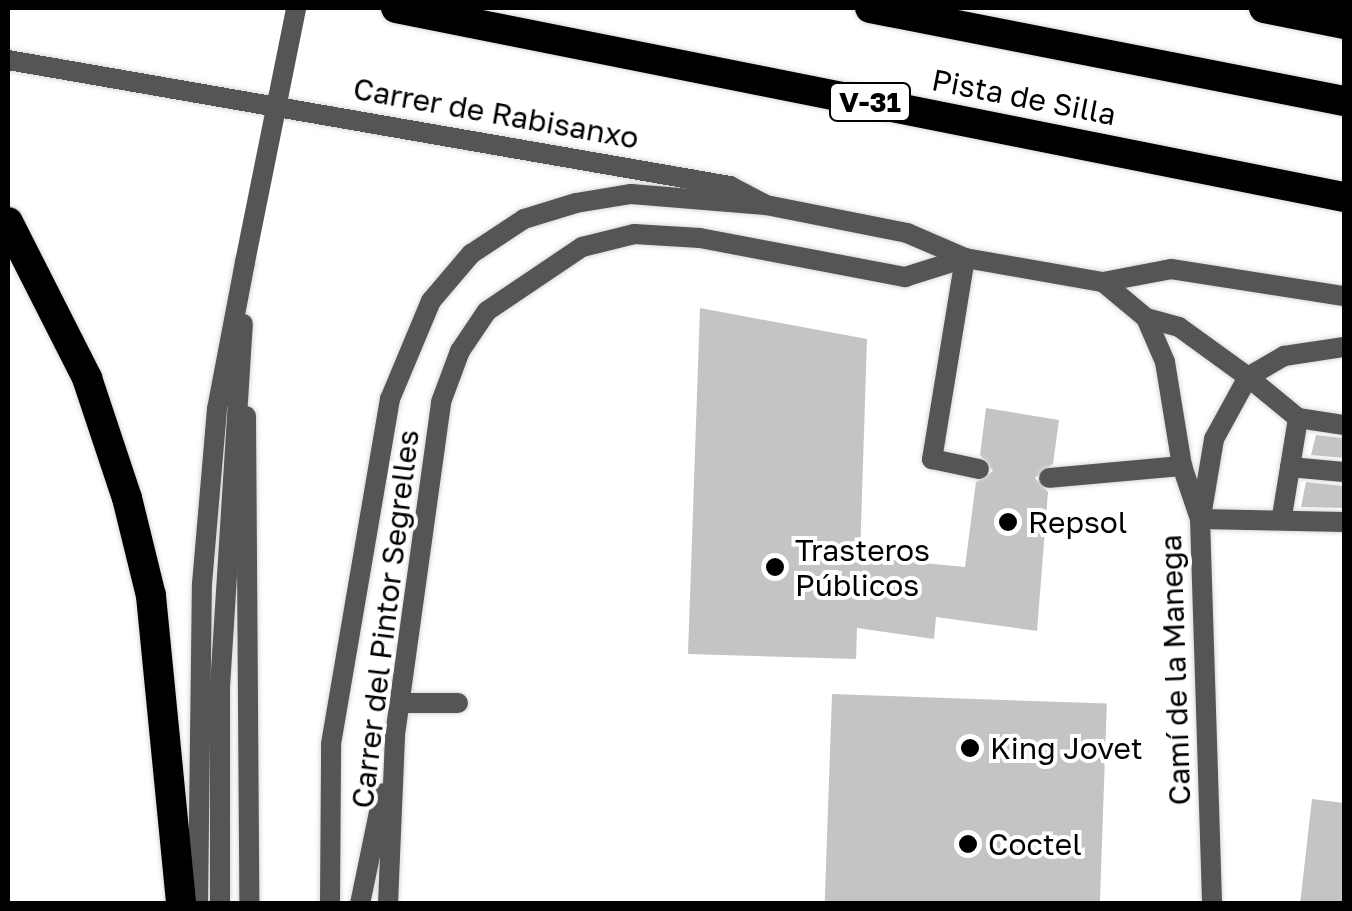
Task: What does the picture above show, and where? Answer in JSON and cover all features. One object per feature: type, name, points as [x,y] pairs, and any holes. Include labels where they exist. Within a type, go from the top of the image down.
[{"type":"highway","name":"Pista de Silla","points":[[396,8],[1344,197]]},
{"type":"highway","name":"Pista de Silla","points":[[870,8],[1344,101]]},
{"type":"highway","points":[[1263,8],[1344,24]]},
{"type":"highway","points":[[8,222],[87,378],[127,498],[156,635],[181,904]]},
{"type":"street","points":[[198,904],[202,584],[217,409],[296,8]]},
{"type":"street","name":"Carrer de Rabisanxo","points":[[8,60],[730,186],[766,205],[907,233],[966,258],[1104,282]]},
{"type":"street","points":[[330,904],[331,744],[390,399],[430,300],[498,236],[576,203],[631,194],[766,205]]},
{"type":"street","name":"Carrer de Rabisanxo","points":[[441,402],[460,350],[487,311],[582,247],[634,234],[700,238],[905,278],[966,258]]},
{"type":"street","points":[[966,258],[932,459],[979,469]]},
{"type":"street","points":[[220,904],[220,687],[242,386],[245,262]]},
{"type":"street","points":[[1104,282],[1171,269],[1344,296]]},
{"type":"street","name":"Camí de la Manega","points":[[1104,282],[1146,318],[1165,362],[1182,466],[1200,519],[1212,904]]},
{"type":"street","points":[[1146,318],[1179,328],[1298,418],[1344,425]]},
{"type":"street","points":[[1344,347],[1284,356],[1248,377],[1214,440],[1200,519],[1282,516],[1344,522]]},
{"type":"street","points":[[242,386],[252,456],[249,904]]},
{"type":"street","name":"Carrer del Pintor Segrelles","points":[[388,904],[396,735],[441,402]]},
{"type":"street","points":[[1282,516],[1298,418]]},
{"type":"street","points":[[1050,478],[1182,466]]},
{"type":"street","points":[[1290,467],[1344,472]]},
{"type":"street","points":[[400,703],[458,703]]},
{"type":"street","points":[[360,904],[396,735]]},
{"type":"building","name":"Trasteros Públicos","points":[[700,308],[867,339],[860,557],[965,567],[976,482],[993,471],[980,455],[986,408],[1059,420],[1053,464],[1035,478],[1048,492],[1037,631],[936,617],[934,639],[857,628],[856,659],[688,654]]},
{"type":"building","points":[[1316,435],[1344,438],[1344,458],[1311,455]]},
{"type":"building","points":[[1306,482],[1344,486],[1344,508],[1301,507]]},
{"type":"building","points":[[832,694],[1107,704],[1100,904],[825,904]]},
{"type":"building","points":[[1312,799],[1344,803],[1344,904],[1300,904]]},
{"type":"place","name":"Repsol","points":[[1008,522]]},
{"type":"place","name":"Trasteros Públicos","points":[[775,567]]},
{"type":"place","name":"King Jovet","points":[[970,748]]},
{"type":"place","name":"Coctel","points":[[968,844]]}]
